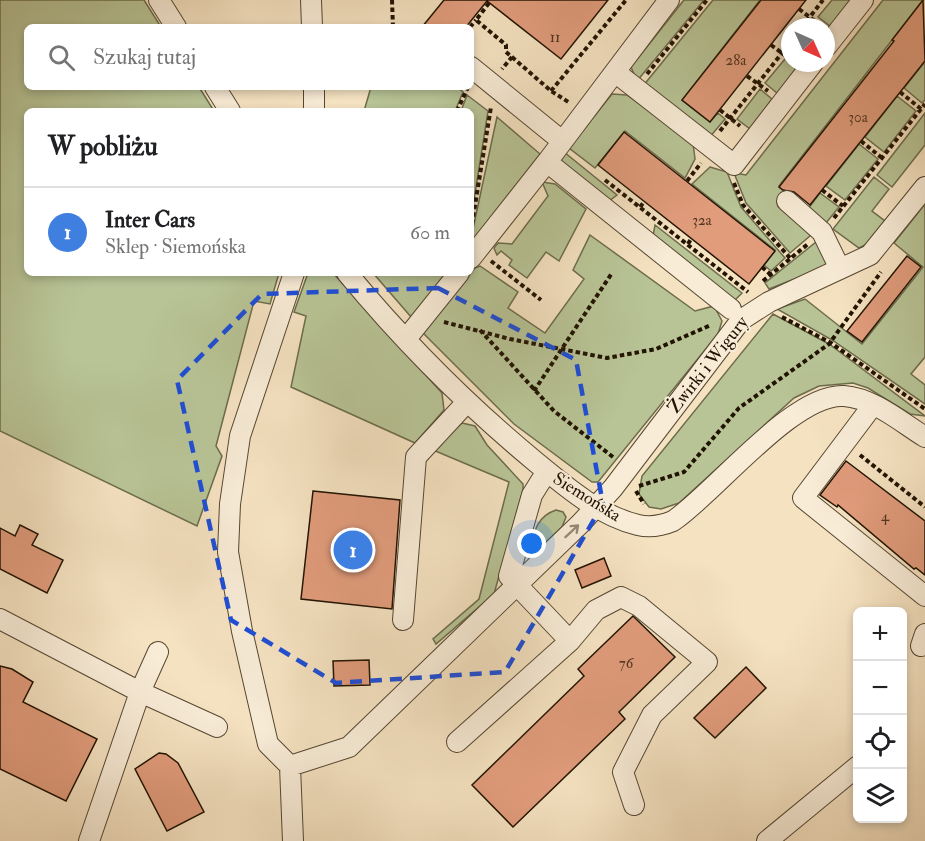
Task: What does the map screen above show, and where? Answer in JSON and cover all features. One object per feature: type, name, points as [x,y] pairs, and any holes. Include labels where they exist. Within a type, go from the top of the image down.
[{"type":"street","points":[[159,0],[174,24]]},
{"type":"street","points":[[311,0],[312,24]]},
{"type":"street","points":[[474,254],[547,162],[669,0]]},
{"type":"street","points":[[835,35],[862,0]]},
{"type":"street","points":[[474,69],[562,141]]},
{"type":"street","points":[[615,72],[734,165],[806,72]]},
{"type":"street","points":[[217,90],[228,108]]},
{"type":"street","points":[[314,90],[314,108]]},
{"type":"street","points":[[547,162],[731,309]]},
{"type":"street","name":"Żwirki i Wigury","points":[[290,766],[349,747],[597,507],[741,320],[755,309],[870,255],[925,187]]},
{"type":"street","points":[[788,201],[822,232],[840,269]]},
{"type":"street","points":[[293,276],[240,436],[230,504],[228,552],[242,631],[268,744],[290,766],[293,841]]},
{"type":"street","name":"Siemońska","points":[[350,276],[467,402],[547,471],[597,507],[639,526],[658,527],[687,512],[780,427],[812,403],[827,397],[844,396],[873,405],[925,437]]},
{"type":"street","points":[[406,339],[457,276]]},
{"type":"street","points":[[403,620],[416,457],[467,402]]},
{"type":"street","points":[[873,405],[803,498],[925,596]]},
{"type":"street","points":[[547,471],[532,495],[509,576],[570,641]]},
{"type":"street","points":[[457,742],[570,641],[596,610],[621,597],[639,606],[707,662],[652,715],[623,772],[634,805]]},
{"type":"street","points":[[0,619],[140,692],[217,727]]},
{"type":"street","points":[[89,841],[140,692],[158,652]]},
{"type":"street","points":[[767,841],[854,769]]},
{"type":"path","points":[[392,0],[393,24]]},
{"type":"path","points":[[551,91],[626,0]]},
{"type":"path","points":[[635,89],[707,0]]},
{"type":"path","points":[[799,9],[810,17],[823,0]]},
{"type":"path","points":[[473,24],[489,3]]},
{"type":"path","points":[[476,20],[507,45],[506,52],[551,91],[585,112]]},
{"type":"path","points":[[771,45],[781,51]]},
{"type":"path","points":[[708,145],[781,53]]},
{"type":"path","points":[[474,213],[497,76],[512,57]]},
{"type":"path","points":[[458,108],[467,90]]},
{"type":"path","points":[[900,92],[921,109]]},
{"type":"path","points":[[428,313],[448,325],[479,329],[561,350],[607,358],[632,355],[681,340],[711,325],[724,323],[731,309],[822,232],[925,104]]},
{"type":"path","points":[[720,110],[755,138]]},
{"type":"path","points":[[861,141],[882,158]]},
{"type":"path","points":[[734,165],[730,172],[743,205],[790,258]]},
{"type":"path","points":[[604,179],[749,293]]},
{"type":"path","points":[[822,190],[843,206]]},
{"type":"path","points":[[640,207],[644,202]]},
{"type":"path","points":[[687,244],[692,239]]},
{"type":"path","points":[[474,254],[541,300]]},
{"type":"path","points":[[639,476],[636,487],[684,472],[739,408],[831,343],[886,266]]},
{"type":"path","points":[[762,267],[771,275]]},
{"type":"path","points":[[534,391],[612,273]]},
{"type":"path","points":[[733,279],[736,274]]},
{"type":"path","points":[[773,312],[831,343],[925,409]]},
{"type":"path","points":[[479,329],[534,391],[555,411],[620,462]]},
{"type":"path","points":[[845,444],[925,507]]},
{"type":"highlighted area","points":[[438,288],[576,360],[603,504],[505,672],[336,683],[231,620],[177,380],[262,294]]},
{"type":"green space","points":[[0,0],[144,0],[159,24],[24,24],[24,90],[201,90],[212,108],[24,108],[24,276],[278,276],[270,304],[254,301],[216,446],[222,456],[197,526],[0,431]]},
{"type":"green space","points":[[684,0],[704,0],[637,81],[631,67]]},
{"type":"green space","points":[[713,0],[760,0],[682,100],[710,122],[718,113],[725,119],[709,138],[643,86]]},
{"type":"green space","points":[[832,0],[853,0],[835,22],[835,18],[818,17]]},
{"type":"green space","points":[[883,0],[923,0],[779,186],[788,195],[811,235],[790,253],[746,203],[734,173],[746,175],[827,72],[835,72],[835,61]]},
{"type":"green space","points":[[925,56],[925,100],[922,103],[904,88],[923,64],[921,61]]},
{"type":"green space","points":[[781,64],[781,72],[794,72],[778,94],[765,83]]},
{"type":"green space","points":[[760,89],[772,99],[750,129],[737,119]]},
{"type":"green space","points":[[370,90],[461,90],[463,92],[456,108],[365,108]]},
{"type":"green space","points":[[612,94],[627,95],[693,143],[695,159],[685,178],[625,131],[595,168],[569,148]]},
{"type":"green space","points":[[467,95],[488,111],[474,200],[474,108],[462,108]]},
{"type":"green space","points":[[897,96],[916,111],[884,152],[865,137]]},
{"type":"green space","points":[[925,113],[925,145],[892,187],[877,175]]},
{"type":"green space","points":[[497,117],[540,154],[474,240],[474,224]]},
{"type":"green space","points":[[859,144],[878,159],[845,200],[826,186]]},
{"type":"green space","points":[[564,152],[617,195],[609,201],[564,166],[561,159]]},
{"type":"green space","points":[[710,167],[727,172],[741,207],[785,258],[771,271],[764,265],[775,250],[692,184]]},
{"type":"green space","points":[[874,177],[889,189],[872,211],[885,221],[867,244],[859,248],[833,229]]},
{"type":"green space","points":[[542,182],[555,184],[586,209],[559,261],[546,252],[527,278],[509,265],[512,260],[501,251],[497,255],[494,248],[498,243],[512,244],[548,196]]},
{"type":"green space","points":[[820,193],[839,207],[826,223],[808,209]]},
{"type":"green space","points":[[925,204],[925,357],[911,374],[925,385],[925,404],[832,340],[777,309],[805,299],[862,344],[923,267],[894,243]]},
{"type":"green space","points":[[655,225],[742,293],[735,300],[653,236]]},
{"type":"green space","points":[[590,235],[695,311],[714,306],[722,321],[718,334],[598,482],[592,482],[514,424],[423,333],[469,276],[474,276],[475,268],[480,266],[518,292],[508,308],[545,333],[584,279],[573,270]]},
{"type":"green space","points":[[821,238],[830,265],[769,289],[765,283]]},
{"type":"green space","points":[[307,276],[336,276],[442,393],[444,410],[415,443],[291,387],[306,316],[294,312]]},
{"type":"green space","points":[[376,276],[445,276],[412,318]]},
{"type":"green space","points":[[773,314],[829,344],[925,416],[910,414],[868,388],[853,383],[819,386],[794,398],[679,503],[661,509],[649,507],[639,494],[642,476]]},
{"type":"green space","points":[[462,423],[475,426],[487,445],[523,484],[523,490],[494,594],[436,644],[433,639],[479,599],[509,482],[433,450]]},
{"type":"green space","points":[[556,510],[563,512],[566,517],[562,527],[532,555],[529,555],[536,527],[544,517]]},
{"type":"building","points":[[444,0],[608,0],[561,59],[487,1],[468,24],[424,24]]},
{"type":"building","points":[[761,0],[806,0],[792,18],[781,18],[781,32],[710,122],[682,100]]},
{"type":"building","points":[[923,0],[925,61],[810,205],[794,192],[779,187],[894,41],[892,40]]},
{"type":"building","points":[[624,132],[775,251],[749,284],[598,165]]},
{"type":"building","points":[[907,256],[921,267],[862,342],[847,331]]},
{"type":"building","points":[[846,461],[925,521],[925,575],[916,568],[914,569],[838,505],[837,507],[820,495]]},
{"type":"building","points":[[313,491],[400,500],[392,609],[301,599]]},
{"type":"building","points":[[20,525],[38,534],[32,545],[63,560],[47,593],[0,569],[0,528],[15,536]]},
{"type":"building","points":[[604,558],[611,576],[582,588],[575,570]]},
{"type":"building","points":[[633,616],[675,657],[619,712],[625,719],[513,827],[472,785],[584,676],[578,669]]},
{"type":"building","points":[[369,660],[370,685],[334,686],[333,661]]},
{"type":"building","points":[[0,666],[12,669],[33,682],[23,702],[97,739],[66,801],[0,769]]},
{"type":"building","points":[[746,667],[766,688],[715,738],[694,718]]},
{"type":"building","points":[[159,753],[166,754],[178,763],[204,812],[167,831],[135,769]]},
{"type":"place","name":"Inter Cars","points":[[353,550]]}]
